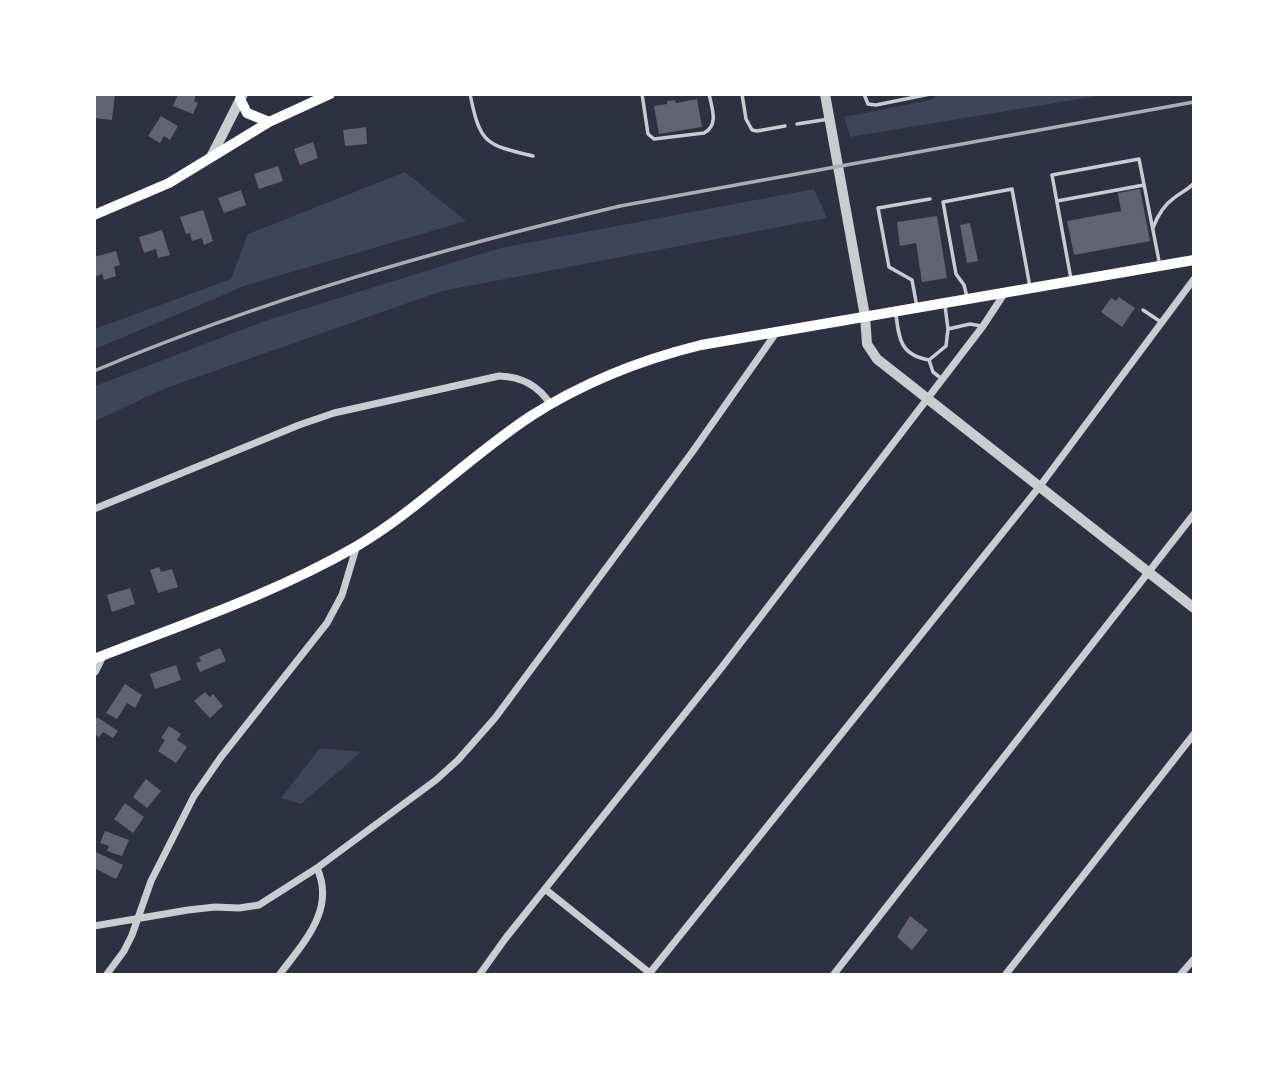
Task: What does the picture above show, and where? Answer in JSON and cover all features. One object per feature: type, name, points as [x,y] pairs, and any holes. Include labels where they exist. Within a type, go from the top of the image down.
[{"type":"main road","points":[[94,215],[144,196],[269,122],[330,94]]},
{"type":"main road","points":[[242,97],[247,113],[269,122]]},
{"type":"main road","points":[[97,658],[234,606],[357,545],[392,523],[530,417],[580,387],[618,370],[701,345],[1194,260]]},
{"type":"street","points":[[825,94],[865,316],[867,344],[877,359],[1194,608]]},
{"type":"street","points":[[211,157],[242,97]]},
{"type":"street","points":[[545,889],[650,974],[1040,486],[1194,279]]},
{"type":"street","points":[[480,975],[722,667],[983,327],[1004,294]]},
{"type":"street","points":[[94,926],[188,910],[259,905],[317,868],[436,780],[477,740],[693,451],[776,333]]},
{"type":"street","points":[[94,509],[334,413],[499,376],[521,379],[531,384],[540,390],[551,405]]},
{"type":"street","points":[[834,975],[1194,514]]},
{"type":"street","points":[[107,975],[124,951],[151,881],[194,796],[220,757],[327,623],[342,595],[357,545]]},
{"type":"street","points":[[94,671],[97,658]]},
{"type":"street","points":[[1006,975],[1194,734]]},
{"type":"street","points":[[280,975],[316,925],[321,913],[324,894],[317,868]]},
{"type":"street","points":[[1181,975],[1194,959]]},
{"type":"lane","points":[[470,94],[475,119],[482,135],[496,148],[533,156]]},
{"type":"lane","points":[[642,94],[648,134],[654,139],[710,130],[714,123],[709,94]]},
{"type":"lane","points":[[742,94],[746,119],[752,130],[785,126]]},
{"type":"lane","points":[[864,94],[868,104],[876,105],[930,94]]},
{"type":"lane","points":[[797,124],[829,119]]},
{"type":"lane","points":[[1072,281],[1052,175],[1139,159],[1160,266]]},
{"type":"lane","points":[[1153,230],[1158,216],[1173,198],[1194,183]]},
{"type":"lane","points":[[1057,201],[1144,185]]},
{"type":"lane","points":[[968,300],[964,285],[956,274],[943,202],[1012,189],[1030,289]]},
{"type":"lane","points":[[918,309],[912,280],[889,267],[878,208],[929,199]]},
{"type":"lane","points":[[895,312],[898,333],[905,349],[917,358],[929,360],[946,346],[948,329],[945,303]]},
{"type":"lane","points":[[1143,310],[1161,323]]},
{"type":"lane","points":[[948,329],[970,324],[983,327]]},
{"type":"lane","points":[[929,360],[933,372],[942,379]]},
{"type":"shaded area","points":[[939,94],[1104,95],[850,137],[844,117],[931,100]]},
{"type":"shaded area","points":[[405,172],[466,221],[247,285],[95,349],[95,329],[231,279],[248,234]]},
{"type":"shaded area","points":[[814,189],[827,218],[442,291],[166,388],[95,421],[95,386],[265,321],[500,248]]},
{"type":"shaded area","points":[[320,748],[361,752],[301,804],[281,798]]},
{"type":"building","points":[[94,94],[115,94],[112,120],[94,118]]},
{"type":"building","points":[[178,94],[196,94],[194,101],[198,103],[193,114],[173,106]]},
{"type":"building","points":[[697,99],[702,127],[659,134],[654,106],[667,104],[667,101],[675,100],[676,103]]},
{"type":"building","points":[[161,116],[178,126],[170,140],[164,136],[160,143],[148,136]]},
{"type":"building","points":[[366,127],[367,144],[345,146],[343,130]]},
{"type":"building","points":[[313,142],[318,158],[300,165],[294,149]]},
{"type":"building","points":[[278,166],[283,181],[259,189],[254,174]]},
{"type":"building","points":[[1140,189],[1150,241],[1074,255],[1067,221],[1121,211],[1118,193]]},
{"type":"building","points":[[241,190],[246,205],[224,213],[218,198]]},
{"type":"building","points":[[203,210],[213,241],[204,245],[202,238],[192,241],[190,233],[186,234],[180,217]]},
{"type":"building","points":[[937,216],[947,278],[922,282],[916,243],[900,246],[897,222]]},
{"type":"building","points":[[970,223],[978,261],[967,263],[960,225]]},
{"type":"building","points":[[162,230],[170,255],[158,258],[156,249],[144,253],[139,237]]},
{"type":"building","points":[[116,251],[120,265],[114,267],[116,276],[104,280],[102,274],[94,277],[94,257]]},
{"type":"building","points":[[1119,297],[1135,308],[1122,327],[1101,312],[1111,298],[1116,301]]},
{"type":"building","points":[[159,567],[161,572],[172,569],[178,587],[158,593],[150,570]]},
{"type":"building","points":[[130,588],[135,604],[112,612],[107,595]]},
{"type":"building","points":[[220,648],[226,661],[200,672],[196,663],[201,661],[199,657]]},
{"type":"building","points":[[176,665],[181,680],[155,689],[150,674]]},
{"type":"building","points":[[125,684],[142,695],[135,708],[127,703],[117,719],[106,713]]},
{"type":"building","points":[[205,692],[210,697],[213,694],[223,706],[210,718],[194,701]]},
{"type":"building","points":[[97,717],[118,731],[113,738],[103,732],[99,737],[94,734],[94,721]]},
{"type":"building","points":[[169,726],[181,734],[177,740],[187,747],[176,763],[158,751],[165,740],[161,738]]},
{"type":"building","points":[[146,779],[161,791],[147,808],[133,797]]},
{"type":"building","points":[[125,803],[144,817],[133,833],[114,819]]},
{"type":"building","points":[[105,831],[129,840],[122,856],[107,851],[109,846],[100,843]]},
{"type":"building","points":[[94,851],[123,865],[116,879],[94,868]]},
{"type":"building","points":[[910,916],[928,930],[912,950],[897,937]]},
{"type":"railway","points":[[94,371],[288,298],[420,258],[620,206],[1194,102]]}]
